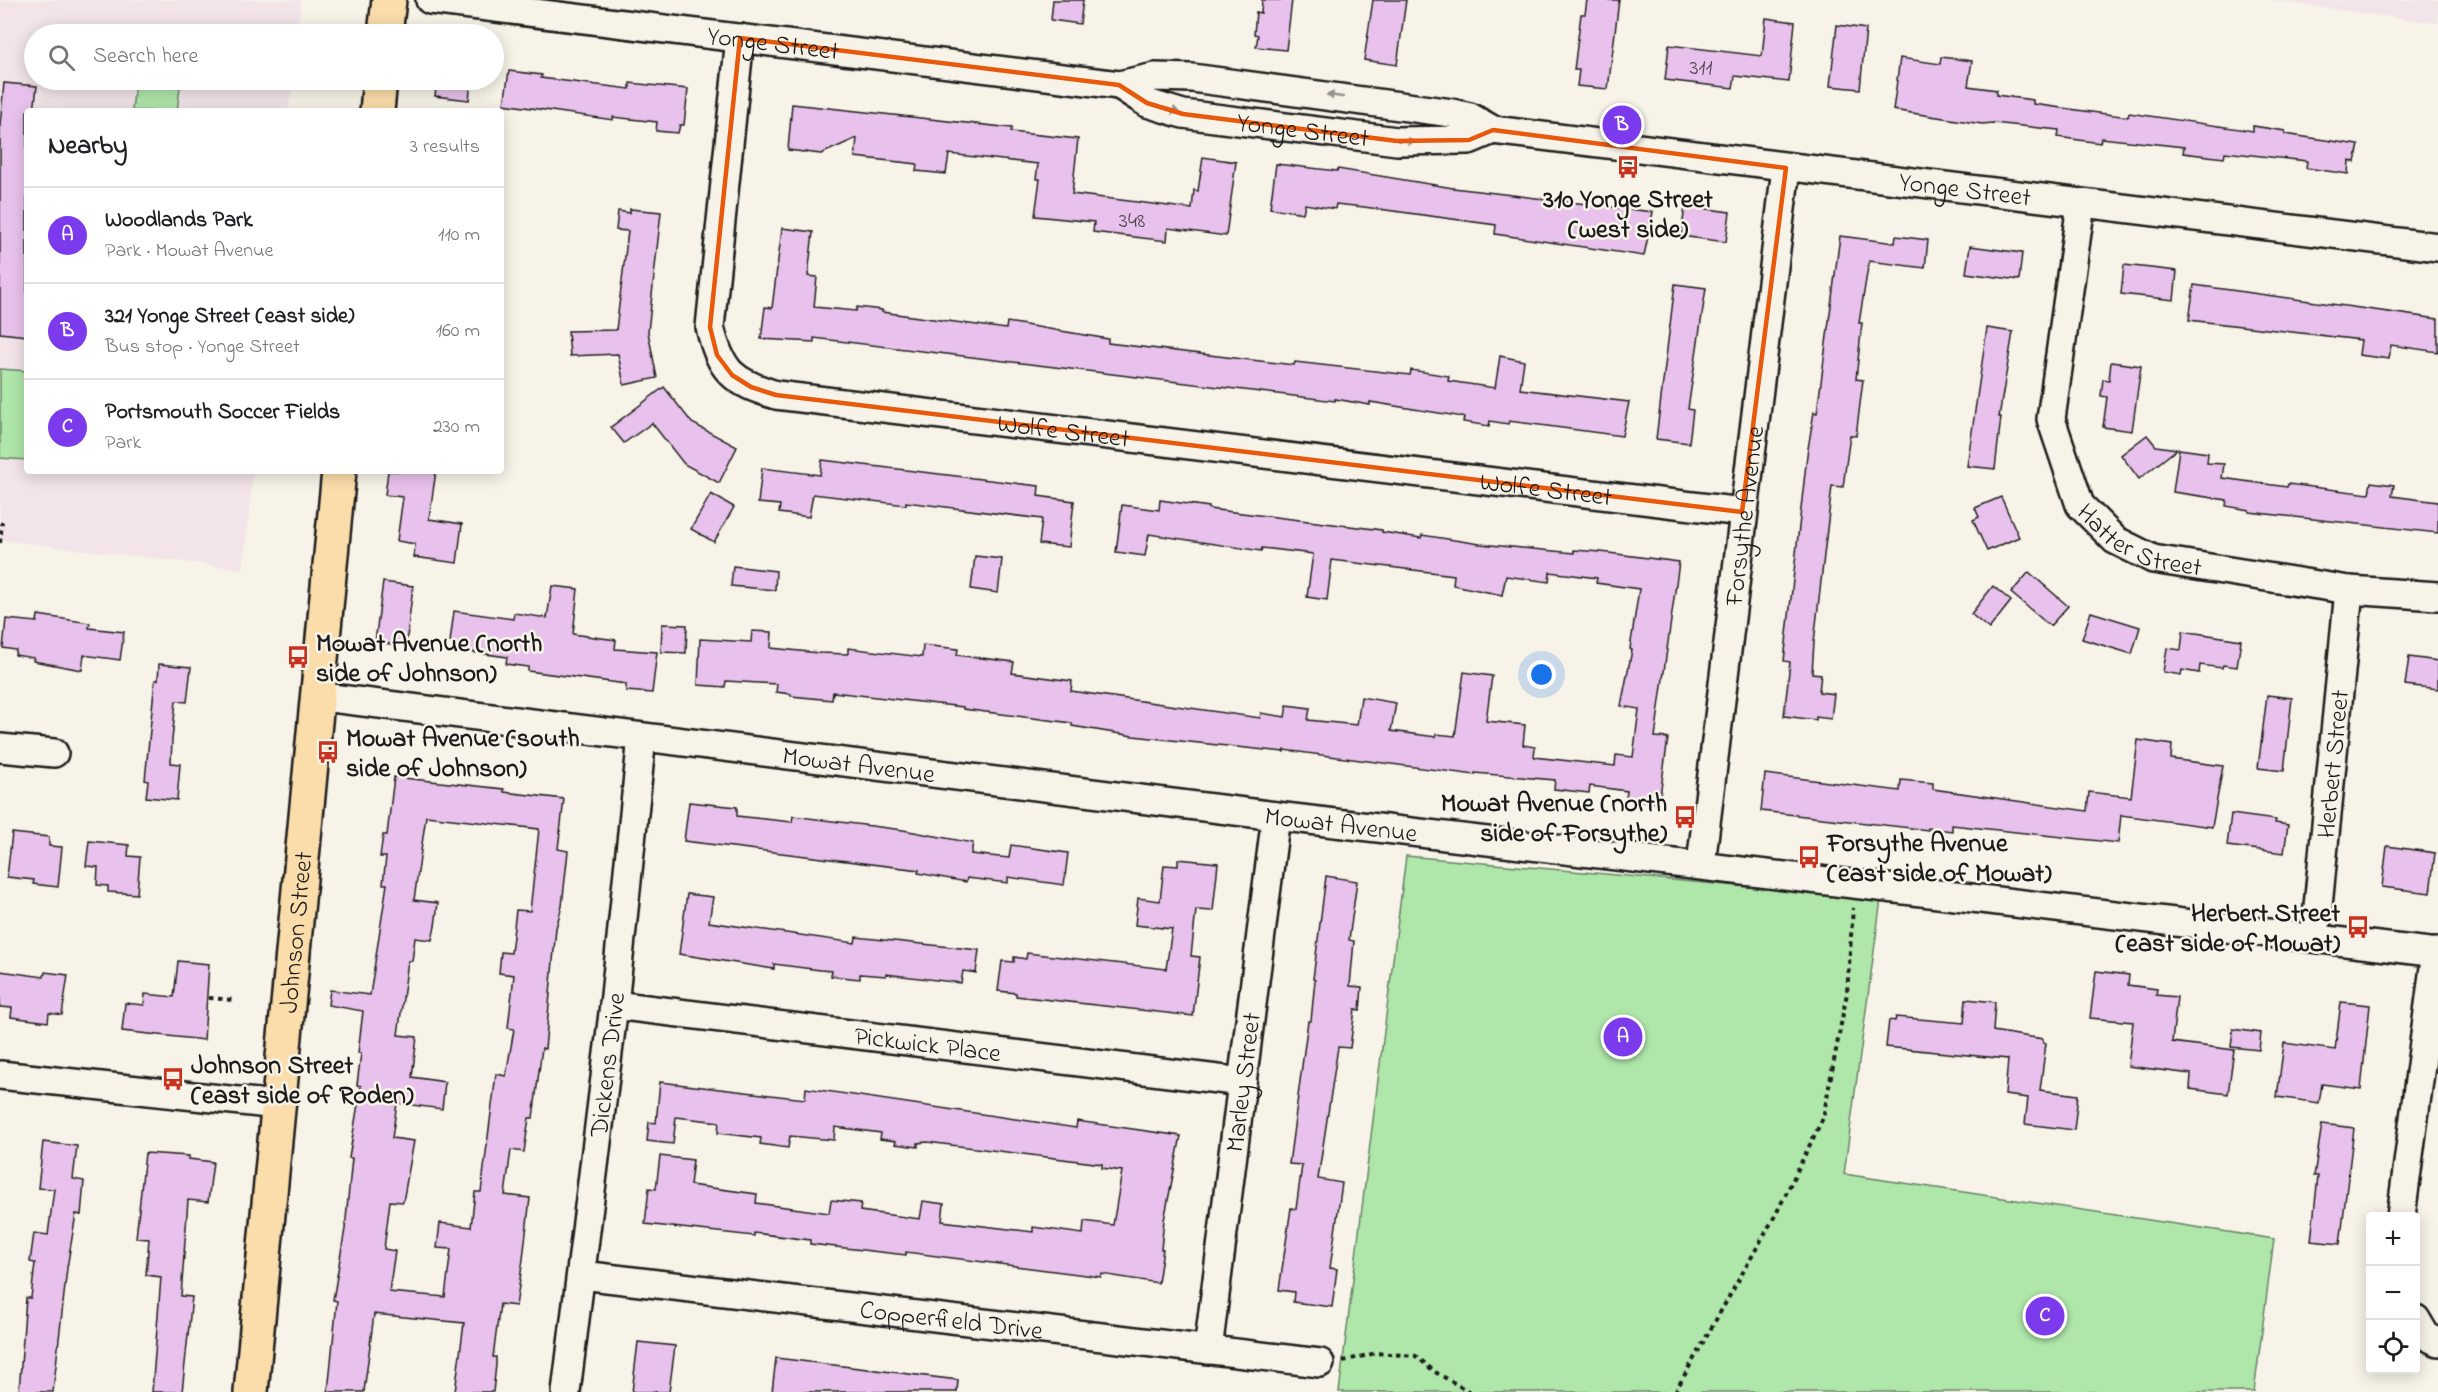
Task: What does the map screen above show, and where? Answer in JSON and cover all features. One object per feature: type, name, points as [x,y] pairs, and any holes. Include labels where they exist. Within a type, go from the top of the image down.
[{"type":"main road","points":[[386,24],[389,0]]},
{"type":"main road","points":[[377,108],[379,90]]},
{"type":"main road","name":"Johnson Street","points":[[251,1392],[315,696],[339,474]]},
{"type":"street","name":"Yonge Street","points":[[430,0],[1119,85],[1155,77],[1256,84],[1452,113],[1470,117],[1493,130],[2438,247]]},
{"type":"street","name":"Wolfe Street","points":[[740,38],[710,327],[717,355],[732,375],[751,387],[776,395],[1742,512]]},
{"type":"street","name":"Yonge Street","points":[[1119,85],[1147,103],[1183,114],[1397,141],[1469,140],[1493,130]]},
{"type":"street","name":"Forsythe Avenue","points":[[1701,864],[1742,512],[1786,168]]},
{"type":"street","name":"Hatter Street","points":[[2081,204],[2051,419],[2080,505],[2115,540],[2153,559],[2349,590],[2438,596]]},
{"type":"street","name":"Herbert Street","points":[[2315,937],[2349,590]]},
{"type":"street","name":"Mowat Avenue","points":[[315,696],[1276,816],[2437,952]]},
{"type":"street","name":"Dickens Drive","points":[[566,1392],[614,1005],[642,737]]},
{"type":"street","points":[[0,748],[54,753]]},
{"type":"street","name":"Marley Street","points":[[1208,1350],[1276,816]]},
{"type":"street","points":[[2402,1212],[2437,952]]},
{"type":"street","name":"Pickwick Place","points":[[614,1005],[1242,1082]]},
{"type":"street","points":[[0,1075],[278,1105]]},
{"type":"street","name":"Copperfield Drive","points":[[582,1275],[1331,1363]]},
{"type":"street","points":[[2416,1320],[2426,1336],[2438,1342]]},
{"type":"path","points":[[0,543],[2,522]]},
{"type":"path","points":[[1675,1392],[1776,1214],[1823,1118],[1847,993],[1855,883]]},
{"type":"path","points":[[209,998],[234,1000]]},
{"type":"path","points":[[1331,1363],[1376,1353],[1416,1356],[1435,1372],[1470,1392]]},
{"type":"highlighted area","points":[[740,38],[1119,85],[1147,103],[1183,114],[1397,141],[1469,140],[1493,130],[1786,168],[1742,512],[776,395],[751,387],[732,375],[717,355],[710,327]]},
{"type":"shaded area","points":[[0,0],[301,0],[298,24],[24,24],[24,90],[292,90],[289,108],[24,108],[24,474],[253,474],[243,569],[0,540]]},
{"type":"shaded area","points":[[2269,0],[2438,0],[2438,23],[2398,18]]},
{"type":"green space","points":[[134,90],[180,90],[177,108],[132,108]]},
{"type":"green space","points":[[0,369],[24,371],[24,460],[0,458]]},
{"type":"green space","points":[[1406,856],[1881,899],[1844,1174],[2274,1239],[2254,1392],[1339,1392]]},
{"type":"building","points":[[1053,0],[1083,0],[1080,24],[1051,20]]},
{"type":"building","points":[[1262,0],[1292,0],[1286,50],[1256,47],[1258,35],[1254,34],[1256,12],[1261,13]]},
{"type":"building","points":[[1373,0],[1406,0],[1397,65],[1364,60]]},
{"type":"building","points":[[1587,0],[1619,0],[1608,89],[1577,86],[1579,70],[1574,70],[1581,14],[1585,14]]},
{"type":"building","points":[[1766,18],[1795,22],[1789,82],[1735,76],[1733,88],[1665,80],[1669,45],[1762,56]]},
{"type":"building","points":[[1837,25],[1866,29],[1860,89],[1830,86]]},
{"type":"building","points":[[1941,57],[1972,61],[1968,86],[1997,90],[1996,95],[2033,100],[2033,104],[2128,117],[2129,113],[2253,131],[2253,126],[2285,131],[2285,134],[2359,145],[2355,162],[2349,161],[2348,174],[2306,168],[2307,161],[2225,152],[2224,158],[2183,153],[2184,147],[2101,138],[2100,143],[2058,137],[2059,130],[1993,123],[1982,124],[1893,110],[1900,58],[1940,64]]},
{"type":"building","points":[[509,71],[542,75],[541,78],[630,89],[630,83],[688,89],[684,125],[680,125],[678,133],[656,131],[657,122],[613,117],[613,120],[504,104]]},
{"type":"building","points":[[4,83],[24,85],[24,90],[37,90],[34,108],[24,108],[24,336],[0,333],[0,125]]},
{"type":"building","points":[[436,90],[470,90],[469,100],[435,96]]},
{"type":"building","points":[[792,104],[1012,128],[1011,132],[1078,139],[1072,194],[1192,209],[1194,190],[1198,191],[1203,157],[1236,162],[1226,236],[1168,228],[1167,241],[1093,232],[1094,222],[1035,216],[1040,179],[1036,179],[1038,164],[949,154],[946,174],[916,171],[917,164],[855,157],[857,138],[821,154],[788,150]]},
{"type":"building","points":[[1276,164],[1337,171],[1338,169],[1453,188],[1653,212],[1644,256],[1495,234],[1496,225],[1364,207],[1336,204],[1335,209],[1305,204],[1303,213],[1270,208]]},
{"type":"building","points":[[1685,206],[1730,212],[1726,242],[1681,236]]},
{"type":"building","points":[[630,209],[661,212],[648,332],[657,378],[624,385],[618,354],[570,356],[568,331],[616,330],[628,231],[616,230],[618,211],[630,213]]},
{"type":"building","points":[[782,228],[813,232],[808,276],[817,277],[814,307],[856,311],[857,307],[1006,329],[1007,322],[1108,339],[1108,343],[1294,365],[1295,362],[1410,375],[1411,370],[1449,376],[1448,381],[1495,388],[1500,356],[1524,361],[1520,389],[1629,402],[1622,436],[1509,421],[1508,424],[1490,421],[1489,426],[1463,422],[1464,417],[1370,402],[1370,405],[1335,399],[1335,401],[814,338],[814,342],[761,339],[765,307],[772,308]]},
{"type":"building","points":[[1840,236],[1895,243],[1896,236],[1928,240],[1925,268],[1869,261],[1859,323],[1862,323],[1856,379],[1863,380],[1856,436],[1850,435],[1843,487],[1832,486],[1814,642],[1812,673],[1821,674],[1819,692],[1834,694],[1831,719],[1816,717],[1816,720],[1784,716],[1790,662],[1784,661],[1807,455],[1814,412],[1817,413]]},
{"type":"building","points":[[1970,246],[2022,253],[2019,280],[1966,273]]},
{"type":"building","points":[[2124,265],[2177,271],[2174,300],[2121,294]]},
{"type":"building","points":[[1675,284],[1706,288],[1688,409],[1693,410],[1689,443],[1656,439]]},
{"type":"building","points":[[2194,285],[2438,319],[2438,352],[2391,345],[2389,359],[2359,355],[2361,340],[2189,320]]},
{"type":"building","points":[[1987,328],[2013,332],[1999,417],[2001,417],[1995,469],[1967,466]]},
{"type":"building","points":[[2111,362],[2141,366],[2132,431],[2103,427],[2107,397],[2101,396],[2103,379],[2109,380]]},
{"type":"building","points":[[664,387],[692,423],[737,447],[719,483],[684,464],[652,423],[624,443],[611,427]]},
{"type":"building","points":[[2147,435],[2156,446],[2177,449],[2139,479],[2121,455]]},
{"type":"building","points":[[2179,449],[2208,453],[2207,463],[2224,464],[2222,478],[2287,487],[2288,484],[2369,494],[2371,482],[2394,485],[2392,496],[2438,502],[2438,533],[2249,512],[2249,510],[2226,506],[2227,500],[2173,492]]},
{"type":"building","points":[[822,460],[1039,486],[1038,496],[1074,501],[1069,547],[1039,544],[1042,519],[906,502],[906,505],[813,494],[809,517],[779,513],[780,505],[758,503],[762,468],[820,475]]},
{"type":"building","points":[[388,474],[436,474],[429,519],[462,524],[457,563],[414,557],[415,544],[397,541],[403,497],[385,495]]},
{"type":"building","points":[[711,494],[734,507],[714,542],[691,529]]},
{"type":"building","points":[[2001,497],[2019,537],[1987,551],[1973,520],[1979,517],[1975,508]]},
{"type":"building","points":[[1160,500],[1209,507],[1209,509],[1382,530],[1382,532],[1421,538],[1422,535],[1480,544],[1574,553],[1574,550],[1601,552],[1679,562],[1655,737],[1668,738],[1659,803],[1626,798],[1627,791],[1590,786],[1589,793],[1554,789],[1555,780],[1475,773],[1475,775],[1284,750],[1284,752],[1133,736],[1072,726],[1072,723],[963,709],[963,707],[833,692],[832,700],[791,696],[791,694],[776,692],[777,684],[726,681],[725,687],[698,685],[700,639],[751,642],[752,631],[772,632],[771,648],[848,654],[848,648],[922,657],[923,645],[958,649],[957,655],[1014,662],[1012,673],[1072,681],[1071,691],[1260,718],[1261,713],[1285,717],[1287,705],[1310,708],[1308,720],[1357,725],[1361,697],[1396,703],[1391,731],[1436,737],[1436,734],[1455,736],[1464,672],[1492,676],[1486,721],[1525,725],[1523,745],[1535,747],[1534,757],[1615,766],[1616,755],[1633,757],[1639,709],[1621,706],[1632,650],[1630,649],[1639,589],[1596,583],[1597,578],[1550,572],[1549,582],[1506,576],[1502,595],[1453,585],[1454,575],[1332,560],[1327,600],[1307,597],[1313,554],[1262,548],[1261,551],[1149,534],[1145,556],[1116,552],[1122,505],[1159,510]]},
{"type":"building","points":[[975,556],[1002,559],[998,593],[971,589]]},
{"type":"building","points":[[733,566],[776,571],[775,590],[731,586]]},
{"type":"building","points":[[2029,572],[2068,606],[2050,626],[2011,593]]},
{"type":"building","points":[[383,582],[413,586],[406,646],[375,642]]},
{"type":"building","points":[[552,586],[578,589],[573,634],[616,640],[615,649],[657,652],[652,693],[626,691],[626,684],[528,671],[528,667],[506,664],[507,657],[464,651],[464,645],[450,642],[454,611],[513,619],[514,613],[547,618]]},
{"type":"building","points":[[1993,586],[2011,601],[1989,629],[1971,614]]},
{"type":"building","points":[[2091,612],[2140,627],[2132,654],[2082,639]]},
{"type":"building","points":[[38,615],[90,623],[89,628],[124,632],[120,660],[84,655],[82,670],[33,661],[34,658],[15,655],[16,650],[3,648],[6,619],[37,622]]},
{"type":"building","points":[[662,624],[687,625],[686,653],[661,652]]},
{"type":"building","points":[[2183,631],[2241,640],[2237,667],[2223,665],[2222,668],[2200,665],[2199,673],[2182,670],[2181,675],[2163,672],[2167,648],[2181,650]]},
{"type":"building","points":[[2409,657],[2438,661],[2438,689],[2405,685]]},
{"type":"building","points":[[159,664],[191,667],[187,702],[176,701],[171,763],[180,764],[177,800],[146,797],[148,781],[145,780],[155,680],[158,680]]},
{"type":"building","points":[[2267,695],[2292,698],[2284,771],[2258,768]]},
{"type":"building","points":[[2138,740],[2172,745],[2171,759],[2223,766],[2212,827],[2121,815],[2118,843],[1952,825],[1952,831],[1928,828],[1928,830],[1761,811],[1765,774],[1900,791],[1901,780],[1933,783],[1933,789],[2087,811],[2089,792],[2131,797]]},
{"type":"building","points":[[394,777],[504,789],[504,792],[564,799],[558,849],[568,851],[562,906],[556,928],[545,1049],[542,1048],[533,1118],[529,1118],[524,1152],[511,1150],[505,1195],[530,1198],[523,1259],[516,1306],[500,1304],[493,1357],[496,1357],[496,1365],[493,1392],[455,1392],[464,1323],[374,1314],[364,1392],[328,1392],[337,1301],[333,1300],[345,1229],[352,1158],[349,1158],[361,1086],[357,1085],[363,1011],[328,1005],[330,990],[370,995],[387,884],[383,884],[386,857],[380,857],[383,835],[387,835]],"holes":[[[426,816],[539,829],[530,911],[516,910],[511,953],[501,952],[499,973],[514,975],[508,1028],[514,1029],[506,1076],[496,1074],[481,1192],[475,1192],[471,1227],[440,1223],[437,1248],[451,1249],[445,1297],[389,1292],[395,1251],[384,1249],[390,1201],[403,1202],[414,1141],[392,1138],[397,1103],[442,1109],[445,1082],[412,1077],[417,1037],[398,1035],[408,961],[412,961],[415,938],[432,940],[438,903],[414,900]]]},
{"type":"building","points":[[689,802],[737,807],[737,816],[792,822],[793,816],[903,830],[973,843],[971,854],[1009,858],[1011,845],[1068,853],[1064,885],[1008,877],[1008,883],[967,878],[966,882],[918,873],[919,870],[684,841]]},
{"type":"building","points":[[2231,814],[2276,820],[2275,823],[2288,825],[2284,853],[2227,846]]},
{"type":"building","points":[[12,833],[49,837],[49,846],[62,847],[58,887],[33,884],[34,880],[7,877]]},
{"type":"building","points":[[89,841],[129,845],[128,856],[140,857],[137,894],[108,892],[108,886],[97,885],[98,867],[86,866]]},
{"type":"building","points":[[2387,846],[2435,853],[2430,893],[2382,887]]},
{"type":"building","points":[[1178,859],[1218,863],[1213,911],[1196,910],[1191,956],[1200,957],[1193,1016],[1016,996],[1016,993],[998,991],[1002,961],[1014,962],[1014,957],[1026,959],[1027,953],[1166,969],[1172,929],[1135,925],[1138,898],[1160,901],[1164,865],[1178,866]]},
{"type":"building","points":[[1326,876],[1357,881],[1349,940],[1354,941],[1350,986],[1362,987],[1360,1010],[1355,1009],[1350,1048],[1338,1047],[1318,1179],[1342,1183],[1330,1268],[1337,1269],[1332,1307],[1293,1302],[1294,1292],[1279,1290],[1291,1208],[1296,1209],[1302,1165],[1289,1164],[1308,1021],[1311,1021],[1315,980],[1313,979]]},
{"type":"building","points":[[687,894],[713,897],[709,922],[855,943],[856,937],[979,950],[976,973],[963,971],[961,983],[886,974],[886,976],[860,974],[860,979],[831,976],[832,971],[774,964],[774,969],[679,954]]},
{"type":"building","points":[[178,961],[209,964],[204,1040],[122,1031],[125,1003],[144,1005],[145,994],[174,997]]},
{"type":"building","points":[[0,971],[44,977],[45,972],[68,975],[62,1015],[49,1013],[48,1022],[11,1017],[12,1008],[0,1007]]},
{"type":"building","points":[[2096,971],[2129,975],[2128,985],[2157,989],[2156,995],[2177,997],[2172,1042],[2234,1050],[2228,1094],[2190,1089],[2191,1074],[2128,1066],[2133,1022],[2090,1018]]},
{"type":"building","points":[[1966,999],[1995,1002],[1993,1031],[2043,1039],[2043,1043],[2046,1043],[2040,1090],[2078,1095],[2074,1130],[2025,1124],[2028,1098],[2005,1095],[2008,1059],[1886,1047],[1889,1020],[1895,1021],[1896,1017],[1964,1023]]},
{"type":"building","points":[[2341,1002],[2370,1005],[2361,1089],[2322,1084],[2319,1103],[2277,1097],[2284,1043],[2335,1050]]},
{"type":"building","points":[[2233,1029],[2261,1033],[2259,1050],[2231,1047]]},
{"type":"building","points":[[660,1082],[805,1099],[806,1088],[1076,1128],[1077,1121],[1181,1136],[1164,1220],[1158,1283],[1102,1274],[1101,1277],[906,1252],[906,1255],[810,1244],[810,1240],[754,1233],[754,1236],[645,1224],[649,1188],[656,1189],[660,1156],[693,1160],[690,1185],[757,1194],[756,1203],[829,1213],[831,1200],[861,1203],[860,1211],[920,1219],[923,1201],[944,1204],[942,1221],[1033,1232],[1033,1227],[1083,1234],[1084,1221],[1113,1225],[1122,1171],[1102,1168],[1102,1164],[927,1142],[918,1143],[918,1147],[895,1144],[896,1141],[880,1139],[881,1133],[835,1127],[834,1140],[790,1136],[788,1148],[760,1144],[761,1138],[718,1133],[719,1122],[676,1117],[673,1144],[647,1141],[649,1122],[656,1123]]},
{"type":"building","points":[[2322,1124],[2354,1128],[2340,1244],[2311,1241],[2318,1176],[2314,1176]]},
{"type":"building","points":[[43,1142],[77,1146],[73,1179],[84,1181],[81,1215],[76,1214],[67,1268],[53,1392],[19,1392],[26,1298],[31,1298],[35,1263],[30,1262],[34,1233],[48,1235],[54,1189],[38,1188]]},
{"type":"building","points":[[145,1153],[189,1156],[189,1159],[213,1162],[208,1202],[188,1200],[181,1296],[192,1297],[182,1392],[152,1392],[161,1277],[146,1275],[149,1239],[136,1238]]},
{"type":"building","points":[[638,1342],[675,1346],[669,1392],[632,1392]]},
{"type":"building","points":[[776,1358],[958,1380],[957,1392],[772,1392]]},
{"type":"place","name":"321 Yonge Street (east side)","points":[[1622,125]]},
{"type":"place","name":"310 Yonge Street (west side)","points":[[1628,167]]},
{"type":"place","name":"Mowat Avenue (north side of Johnson)","points":[[298,657]]},
{"type":"place","name":"Mowat Avenue (south side of Johnson)","points":[[328,752]]},
{"type":"place","name":"Mowat Avenue (north side of Forsythe)","points":[[1685,817]]},
{"type":"place","name":"Forsythe Avenue (east side of Mowat)","points":[[1809,857]]},
{"type":"place","name":"Herbert Street (east side of Mowat)","points":[[2358,927]]},
{"type":"place","name":"Woodlands Park","points":[[1623,1037]]},
{"type":"place","name":"Johnson Street (east side of Roden)","points":[[173,1079]]},
{"type":"place","name":"Portsmouth Soccer Fields","points":[[2045,1316]]}]
